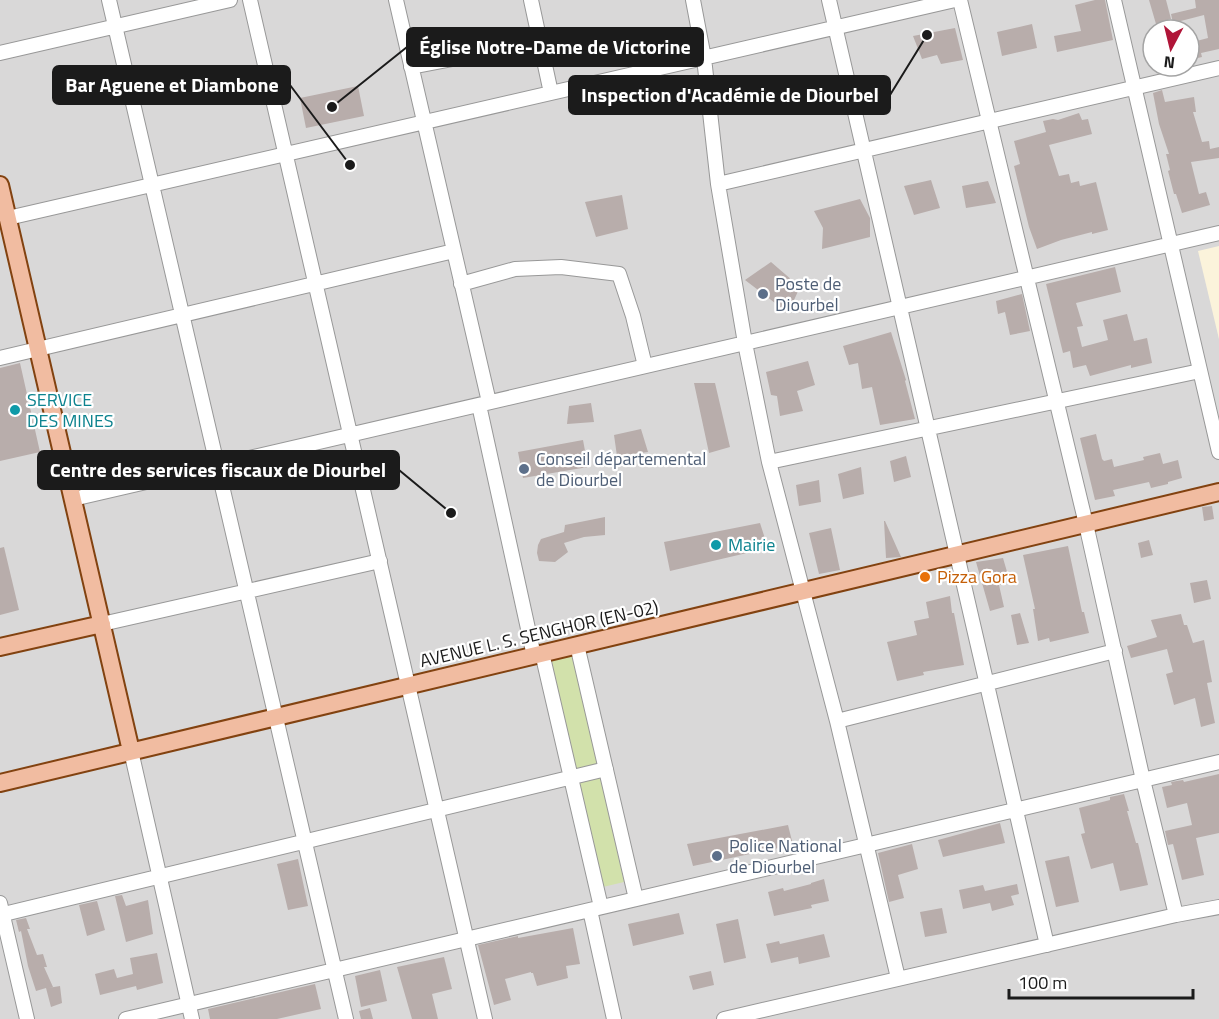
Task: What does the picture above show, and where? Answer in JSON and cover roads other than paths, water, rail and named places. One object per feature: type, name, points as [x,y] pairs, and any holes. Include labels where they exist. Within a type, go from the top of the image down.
[{"type":"main road","points":[[0,184],[131,751]]},
{"type":"main road","name":"AVENUE L. S. SENGHOR (EN-02)","points":[[0,783],[1219,492]]},
{"type":"main road","points":[[0,647],[102,624]]},
{"type":"street","points":[[109,0],[346,1019]]},
{"type":"street","points":[[0,53],[230,0]]},
{"type":"street","points":[[250,0],[485,1019]]},
{"type":"street","points":[[396,0],[454,251],[538,655],[571,778],[614,1019]]},
{"type":"street","points":[[531,0],[551,93]]},
{"type":"street","points":[[693,0],[704,58],[718,184],[745,343],[769,462],[837,721],[897,978]]},
{"type":"street","points":[[829,0],[1047,945]]},
{"type":"street","points":[[8,218],[954,0]]},
{"type":"street","points":[[960,0],[1057,401],[1176,915]]},
{"type":"street","points":[[1114,0],[1219,452]]},
{"type":"street","points":[[411,67],[540,42]]},
{"type":"street","points":[[718,184],[1219,68]]},
{"type":"street","points":[[73,499],[1219,233]]},
{"type":"street","points":[[0,358],[454,251]]},
{"type":"street","points":[[461,284],[515,269],[561,267],[619,274],[633,316],[645,366]]},
{"type":"street","points":[[769,462],[1200,370]]},
{"type":"street","points":[[102,624],[380,561]]},
{"type":"street","points":[[577,645],[636,899]]},
{"type":"street","points":[[837,721],[1114,651]]},
{"type":"street","points":[[131,751],[192,1019]]},
{"type":"street","points":[[126,1019],[1219,762]]},
{"type":"street","points":[[27,1019],[1,911],[159,877],[606,769]]},
{"type":"street","points":[[724,1019],[897,978],[1219,907]]},
{"type":"place","name":"Inspection d'Académie de Diourbel","points":[[927,35]]},
{"type":"place","name":"Église Notre-Dame de Victorine","points":[[332,107]]},
{"type":"place","name":"Bar Aguene et Diambone","points":[[350,165]]},
{"type":"place","name":"Poste de Diourbel","points":[[763,294]]},
{"type":"place","name":"SERVICE DES MINES","points":[[15,410]]},
{"type":"place","name":"Conseil départemental de Diourbel","points":[[524,469]]},
{"type":"place","name":"Centre des services fiscaux de Diourbel","points":[[451,513]]},
{"type":"place","name":"Mairie","points":[[716,545]]},
{"type":"place","name":"Pizza Gora","points":[[925,577]]},
{"type":"place","name":"Police National de Diourbel","points":[[717,856]]}]
